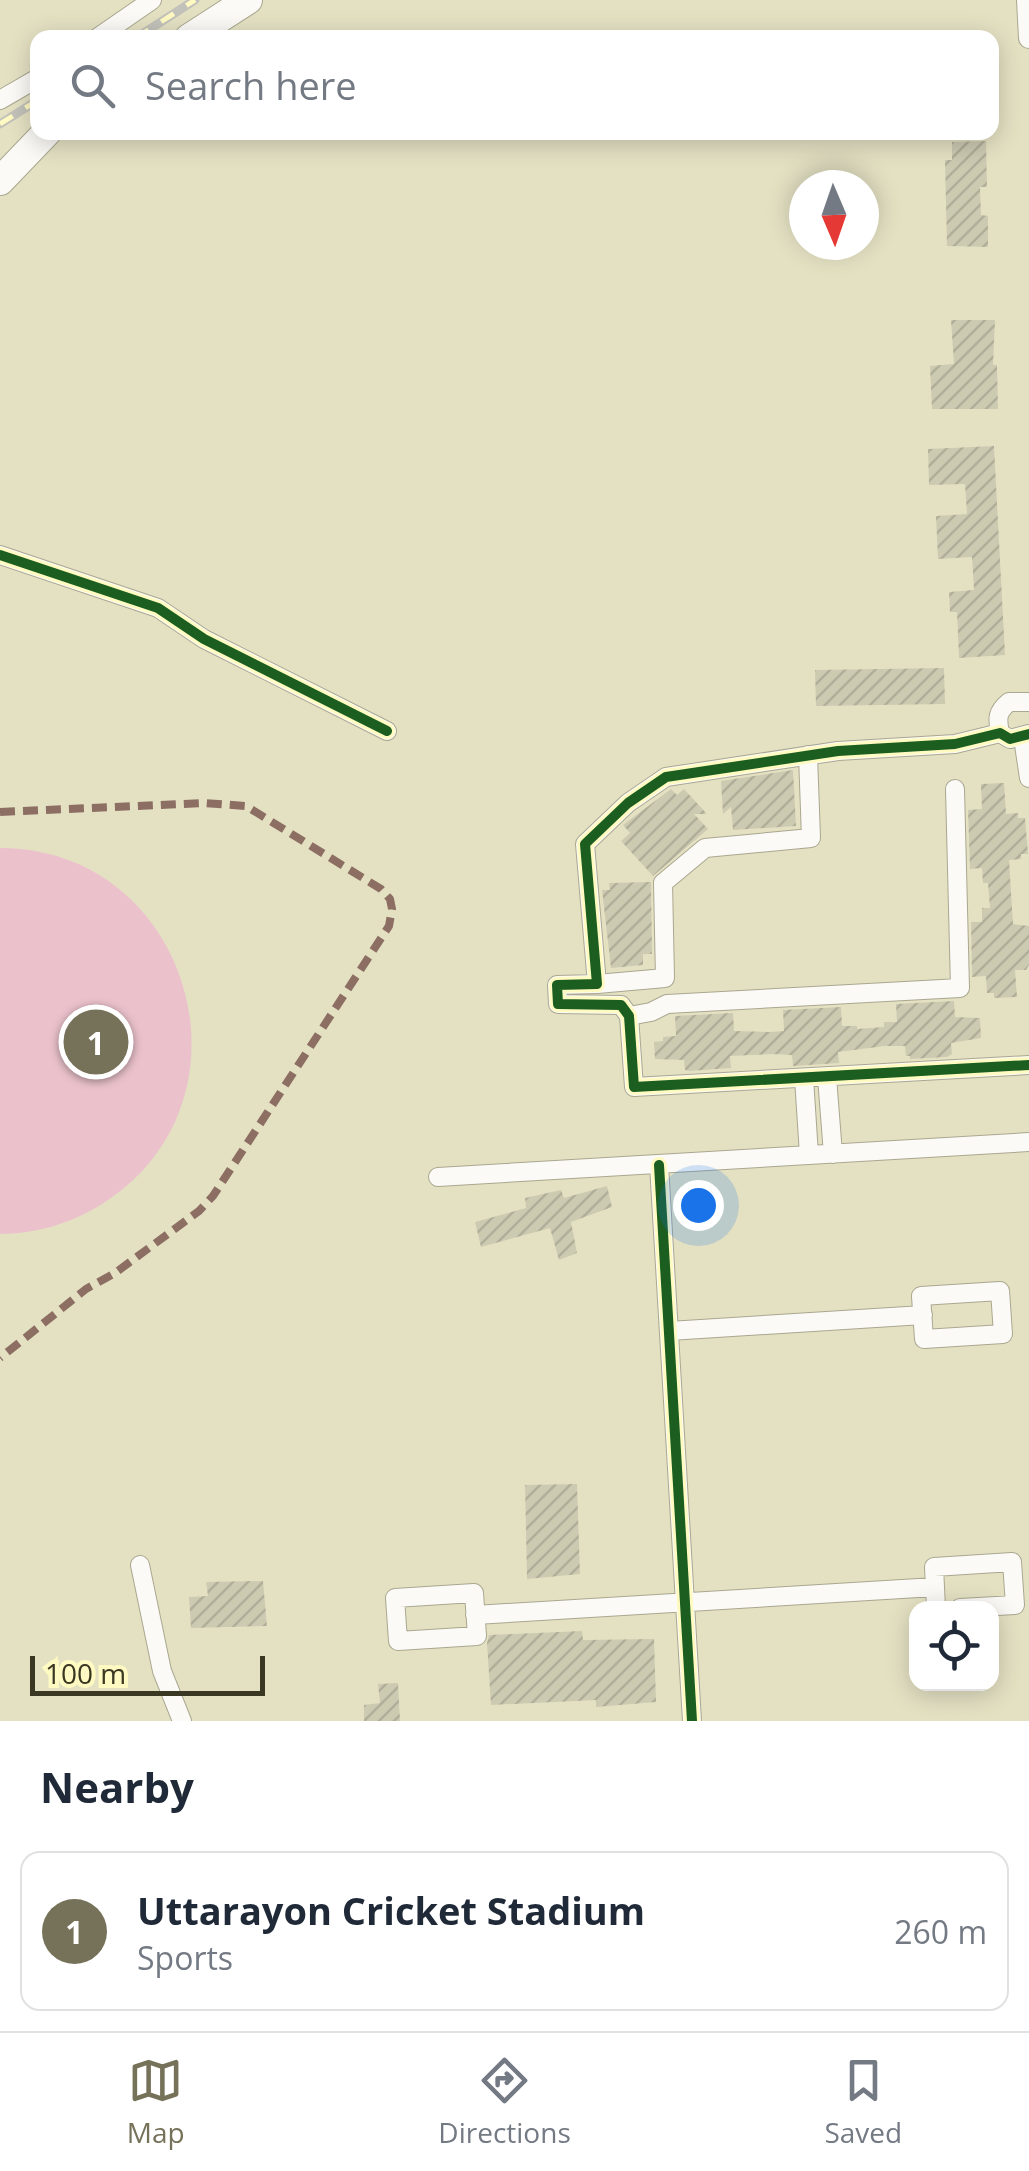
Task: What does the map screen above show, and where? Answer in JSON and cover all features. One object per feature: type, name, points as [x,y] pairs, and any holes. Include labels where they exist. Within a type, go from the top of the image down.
[{"type":"highway","points":[[201,30],[248,0]]},
{"type":"highway","points":[[0,181],[40,140]]},
{"type":"street","points":[[109,30],[152,0]]},
{"type":"street","points":[[1027,0],[1029,38]]},
{"type":"street","points":[[0,100],[30,83]]},
{"type":"street","points":[[0,555],[158,608],[204,638],[386,732]]},
{"type":"street","points":[[1000,733],[997,718],[1002,709],[1009,702],[1029,702]]},
{"type":"street","points":[[597,984],[584,844],[628,803],[666,777],[808,756],[955,744],[1000,733],[1010,739],[1026,736],[1029,778]]},
{"type":"street","points":[[808,756],[811,838],[704,848],[662,883],[664,978],[557,985],[558,1004],[621,1005],[629,1016],[634,1086],[1029,1065]]},
{"type":"street","points":[[629,1016],[667,1004],[960,988],[955,789]]},
{"type":"street","points":[[827,1077],[833,1154]]},
{"type":"street","points":[[804,1078],[809,1156]]},
{"type":"street","points":[[438,1177],[1029,1142]]},
{"type":"street","points":[[659,1165],[692,1721]]},
{"type":"street","points":[[1000,1291],[1003,1334],[924,1339],[923,1315],[922,1296],[1000,1291]]},
{"type":"street","points":[[669,1331],[923,1315]]},
{"type":"street","points":[[936,1601],[934,1567],[1012,1562],[1015,1605],[999,1606]]},
{"type":"street","points":[[140,1565],[162,1671],[182,1721]]},
{"type":"street","points":[[475,1615],[935,1586]]},
{"type":"street","points":[[474,1593],[475,1615],[477,1636],[398,1641],[395,1598],[474,1593]]},
{"type":"shaded area","points":[[0,848],[66,859],[120,889],[159,934],[184,988],[192,1047],[181,1106],[152,1160],[102,1204],[78,1217],[40,1230],[0,1234]]},
{"type":"building","points":[[986,141],[987,187],[980,187],[981,215],[988,216],[988,247],[947,246],[945,160],[952,160],[952,142]]},
{"type":"building","points":[[951,320],[995,320],[993,365],[997,365],[998,409],[932,409],[930,366],[954,364]]},
{"type":"building","points":[[994,446],[1005,655],[959,658],[957,612],[950,612],[949,592],[974,590],[972,557],[938,559],[936,516],[967,514],[965,484],[929,485],[928,449]]},
{"type":"building","points":[[944,668],[945,704],[816,706],[815,670]]},
{"type":"building","points":[[793,770],[796,826],[733,830],[731,807],[723,814],[721,781]]},
{"type":"building","points":[[1004,783],[1006,814],[1018,813],[1018,818],[1025,818],[1028,854],[1009,860],[1013,924],[1029,926],[1029,965],[1026,970],[1015,970],[1017,997],[994,998],[994,993],[987,993],[986,976],[972,977],[971,922],[982,922],[982,908],[990,908],[982,868],[970,869],[968,810],[982,809],[981,784]]},
{"type":"building","points":[[671,789],[677,795],[684,789],[707,814],[694,814],[708,829],[653,876],[621,841],[630,833],[623,825]]},
{"type":"building","points":[[651,882],[652,954],[643,954],[643,965],[611,968],[602,890],[610,890],[609,883]]},
{"type":"building","points":[[954,1001],[955,1017],[980,1018],[981,1038],[951,1043],[952,1054],[947,1057],[910,1059],[905,1046],[885,1046],[838,1052],[839,1063],[793,1066],[792,1055],[730,1056],[731,1068],[689,1071],[685,1070],[684,1060],[655,1059],[654,1042],[676,1036],[675,1016],[733,1013],[734,1031],[770,1032],[784,1031],[783,1010],[841,1007],[842,1026],[857,1029],[897,1022],[896,1004]]},
{"type":"building","points":[[607,1186],[612,1207],[571,1222],[577,1253],[559,1260],[550,1228],[481,1247],[475,1222],[526,1208],[525,1198],[561,1190],[564,1198]]},
{"type":"building","points":[[577,1484],[580,1574],[527,1579],[525,1485]]},
{"type":"building","points":[[263,1581],[267,1626],[191,1628],[189,1597],[208,1596],[206,1582]]},
{"type":"building","points":[[582,1631],[583,1640],[654,1639],[656,1702],[596,1707],[596,1700],[491,1705],[489,1635]]},
{"type":"building","points":[[398,1683],[400,1721],[364,1721],[364,1705],[380,1703],[378,1684]]},
{"type":"railway","points":[[148,30],[195,0]]},
{"type":"railway","points":[[0,124],[30,105]]},
{"type":"marked path","points":[[0,812],[204,803],[246,806],[381,889],[390,899],[392,909],[389,926],[213,1196],[199,1211],[115,1273],[86,1289],[0,1358]]},
{"type":"cycle path","points":[[0,555],[158,608],[204,639],[387,731]]},
{"type":"cycle path","points":[[1029,734],[1010,739],[1000,733],[955,744],[838,751],[666,777],[628,803],[585,844],[597,984],[557,985],[558,1004],[621,1005],[629,1016],[634,1087],[1029,1065]]},
{"type":"cycle path","points":[[659,1165],[692,1721]]},
{"type":"place","name":"Uttarayon Cricket Stadium","points":[[96,1042]]}]
